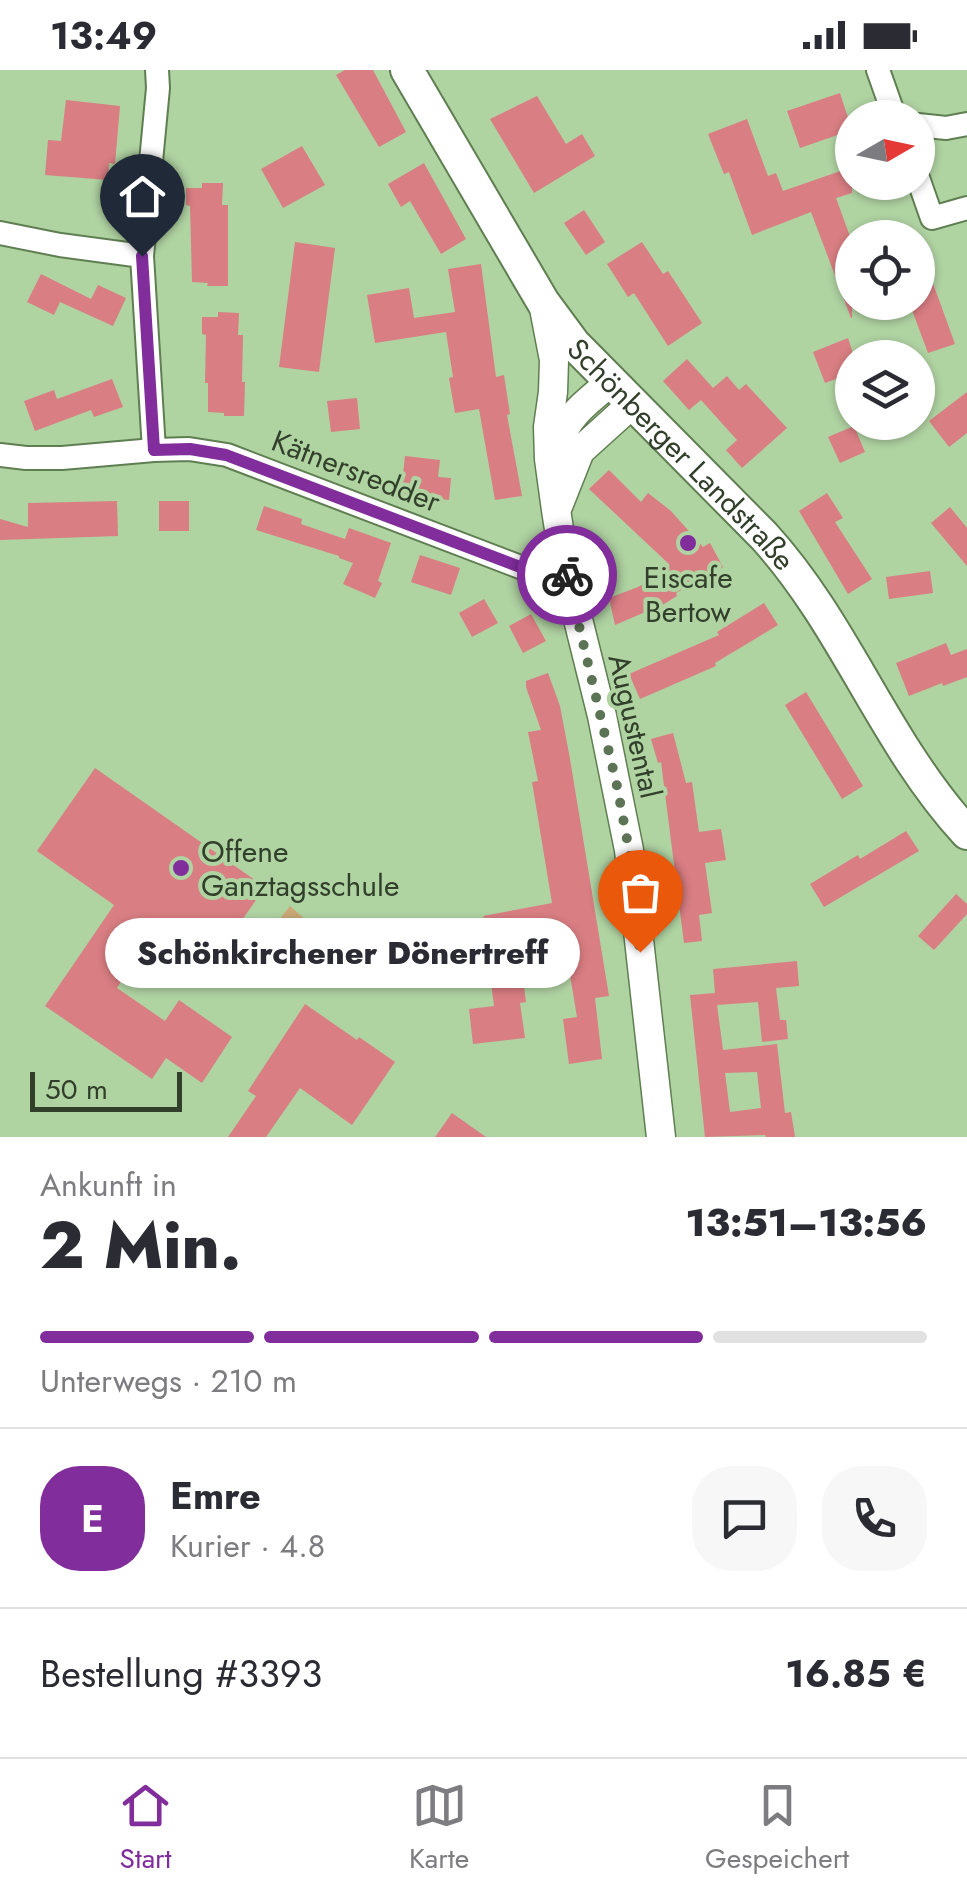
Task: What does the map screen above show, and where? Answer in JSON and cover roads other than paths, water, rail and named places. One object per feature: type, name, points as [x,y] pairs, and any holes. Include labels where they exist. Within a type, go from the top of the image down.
[{"type":"main road","name":"Schönberger Landstraße","points":[[406,70],[542,302],[574,344],[790,565],[826,616],[888,726],[934,796],[967,833]]},
{"type":"street","points":[[154,450],[142,256],[157,70]]},
{"type":"street","points":[[878,70],[889,100]]},
{"type":"street","points":[[935,127],[967,124]]},
{"type":"street","points":[[926,200],[932,218],[967,208]]},
{"type":"street","points":[[0,233],[142,256]]},
{"type":"street","name":"Augustental","points":[[542,302],[554,360],[548,427],[556,510],[565,567],[602,716],[629,850],[660,1137]]},
{"type":"street","points":[[549,459],[563,428],[578,409],[621,393]]},
{"type":"street","points":[[556,510],[580,451],[621,393]]},
{"type":"street","name":"Kätnersredder","points":[[0,455],[62,458],[190,449],[226,455],[528,570],[565,567]]},
{"type":"place","name":"Eiscafe Bertow","points":[[688,543]]},
{"type":"place","name":"Offene Ganztagsschule","points":[[181,868]]},
{"type":"place","name":"Schönkirchener Dönertreff","points":[[640,952]]}]
